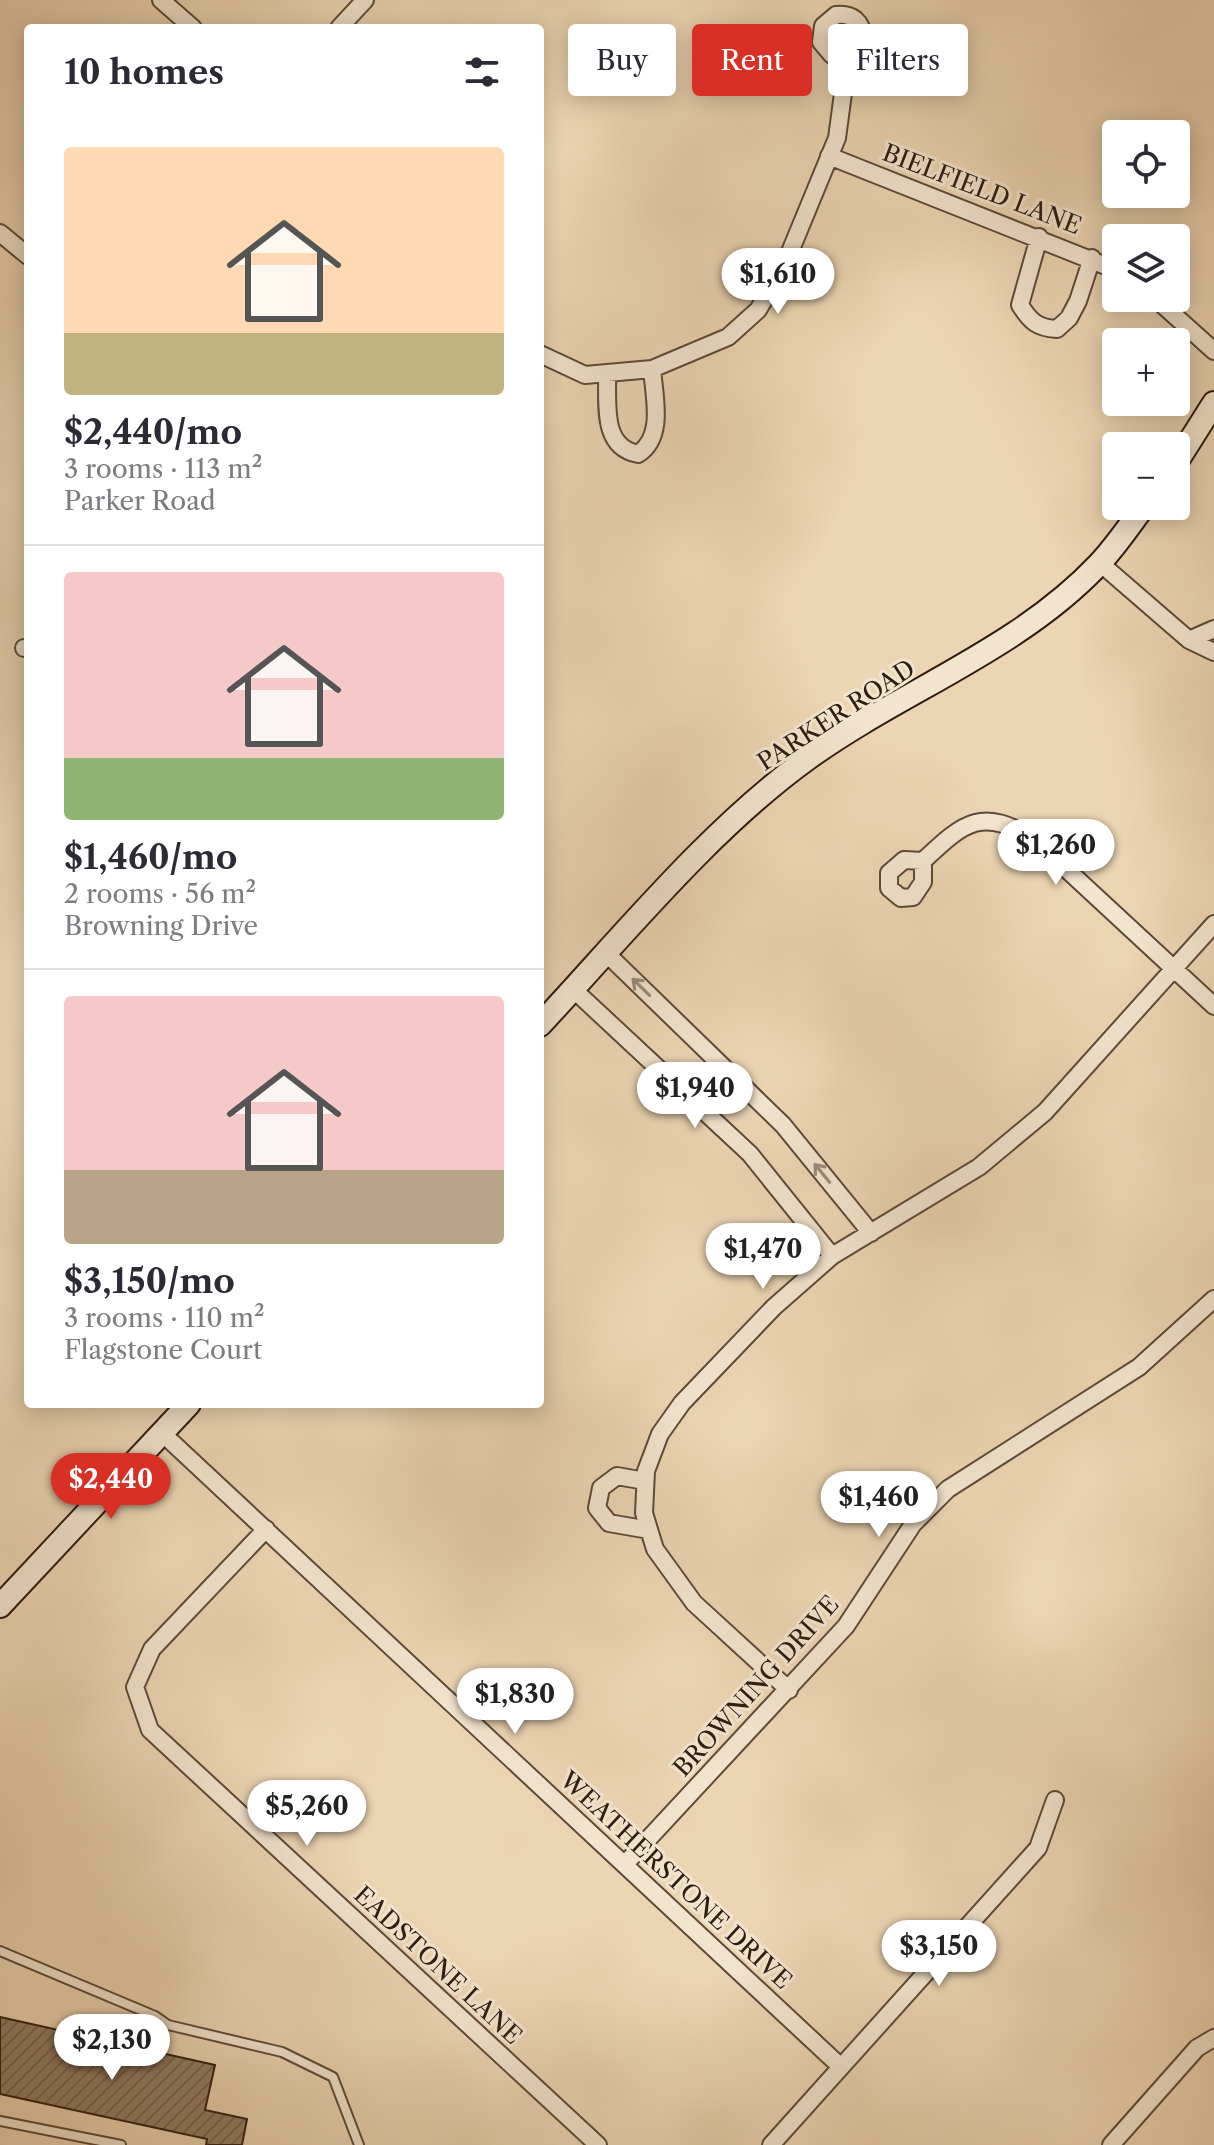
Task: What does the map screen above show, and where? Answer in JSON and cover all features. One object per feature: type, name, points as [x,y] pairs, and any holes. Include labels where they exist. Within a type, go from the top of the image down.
[{"type":"main road","points":[[1190,441],[1214,403]]},
{"type":"main road","name":"PARKER ROAD","points":[[544,1021],[752,800],[810,757],[989,649],[1051,607],[1100,563],[1133,520]]},
{"type":"main road","points":[[2,1600],[185,1408]]},
{"type":"street","points":[[161,0],[188,24]]},
{"type":"street","points":[[343,24],[365,0]]},
{"type":"street","points":[[544,356],[585,375],[607,374],[652,369],[728,337],[758,310],[785,264],[837,138],[843,96]]},
{"type":"street","name":"BIELFIELD LANE","points":[[829,156],[1102,263]]},
{"type":"street","points":[[0,233],[24,253]]},
{"type":"street","points":[[1039,237],[1020,305],[1029,320],[1041,328],[1057,329],[1069,318],[1092,258]]},
{"type":"street","points":[[1171,312],[1214,351]]},
{"type":"street","points":[[607,374],[609,427],[617,443],[627,452],[638,454],[647,448],[654,436],[652,369]]},
{"type":"street","points":[[1100,563],[1189,640],[1214,652]]},
{"type":"street","points":[[1189,640],[1214,629]]},
{"type":"street","points":[[923,861],[956,830],[982,819],[1011,825],[1036,841],[1214,1006]]},
{"type":"street","points":[[789,1690],[694,1603],[671,1576],[655,1549],[644,1513],[645,1481],[660,1434],[682,1403],[774,1307],[832,1256],[979,1167],[1045,1112],[1214,924]]},
{"type":"street","points":[[607,954],[783,1125],[871,1233]]},
{"type":"street","points":[[573,989],[750,1154],[832,1256]]},
{"type":"street","name":"BROWNING DRIVE","points":[[625,1864],[846,1626],[913,1524],[948,1489],[1139,1367],[1214,1299]]},
{"type":"street","name":"WEATHERSTONE DRIVE","points":[[162,1433],[841,2067]]},
{"type":"street","points":[[645,1481],[617,1476],[601,1488],[597,1508],[609,1523],[649,1530]]},
{"type":"street","name":"EADSTONE LANE","points":[[266,1529],[152,1649],[135,1687],[150,1730],[598,2145]]},
{"type":"street","points":[[771,2145],[1038,1848],[1055,1800]]},
{"type":"street","points":[[1111,2145],[1197,2048],[1214,2038]]},
{"type":"lane","points":[[0,1951],[155,2016],[168,2025],[282,2052],[333,2077],[359,2145]]},
{"type":"lane","points":[[0,2121],[121,2145]]},
{"type":"building","points":[[0,2017],[215,2065],[205,2110],[247,2119],[242,2145],[206,2145],[207,2139],[0,2094]]}]
